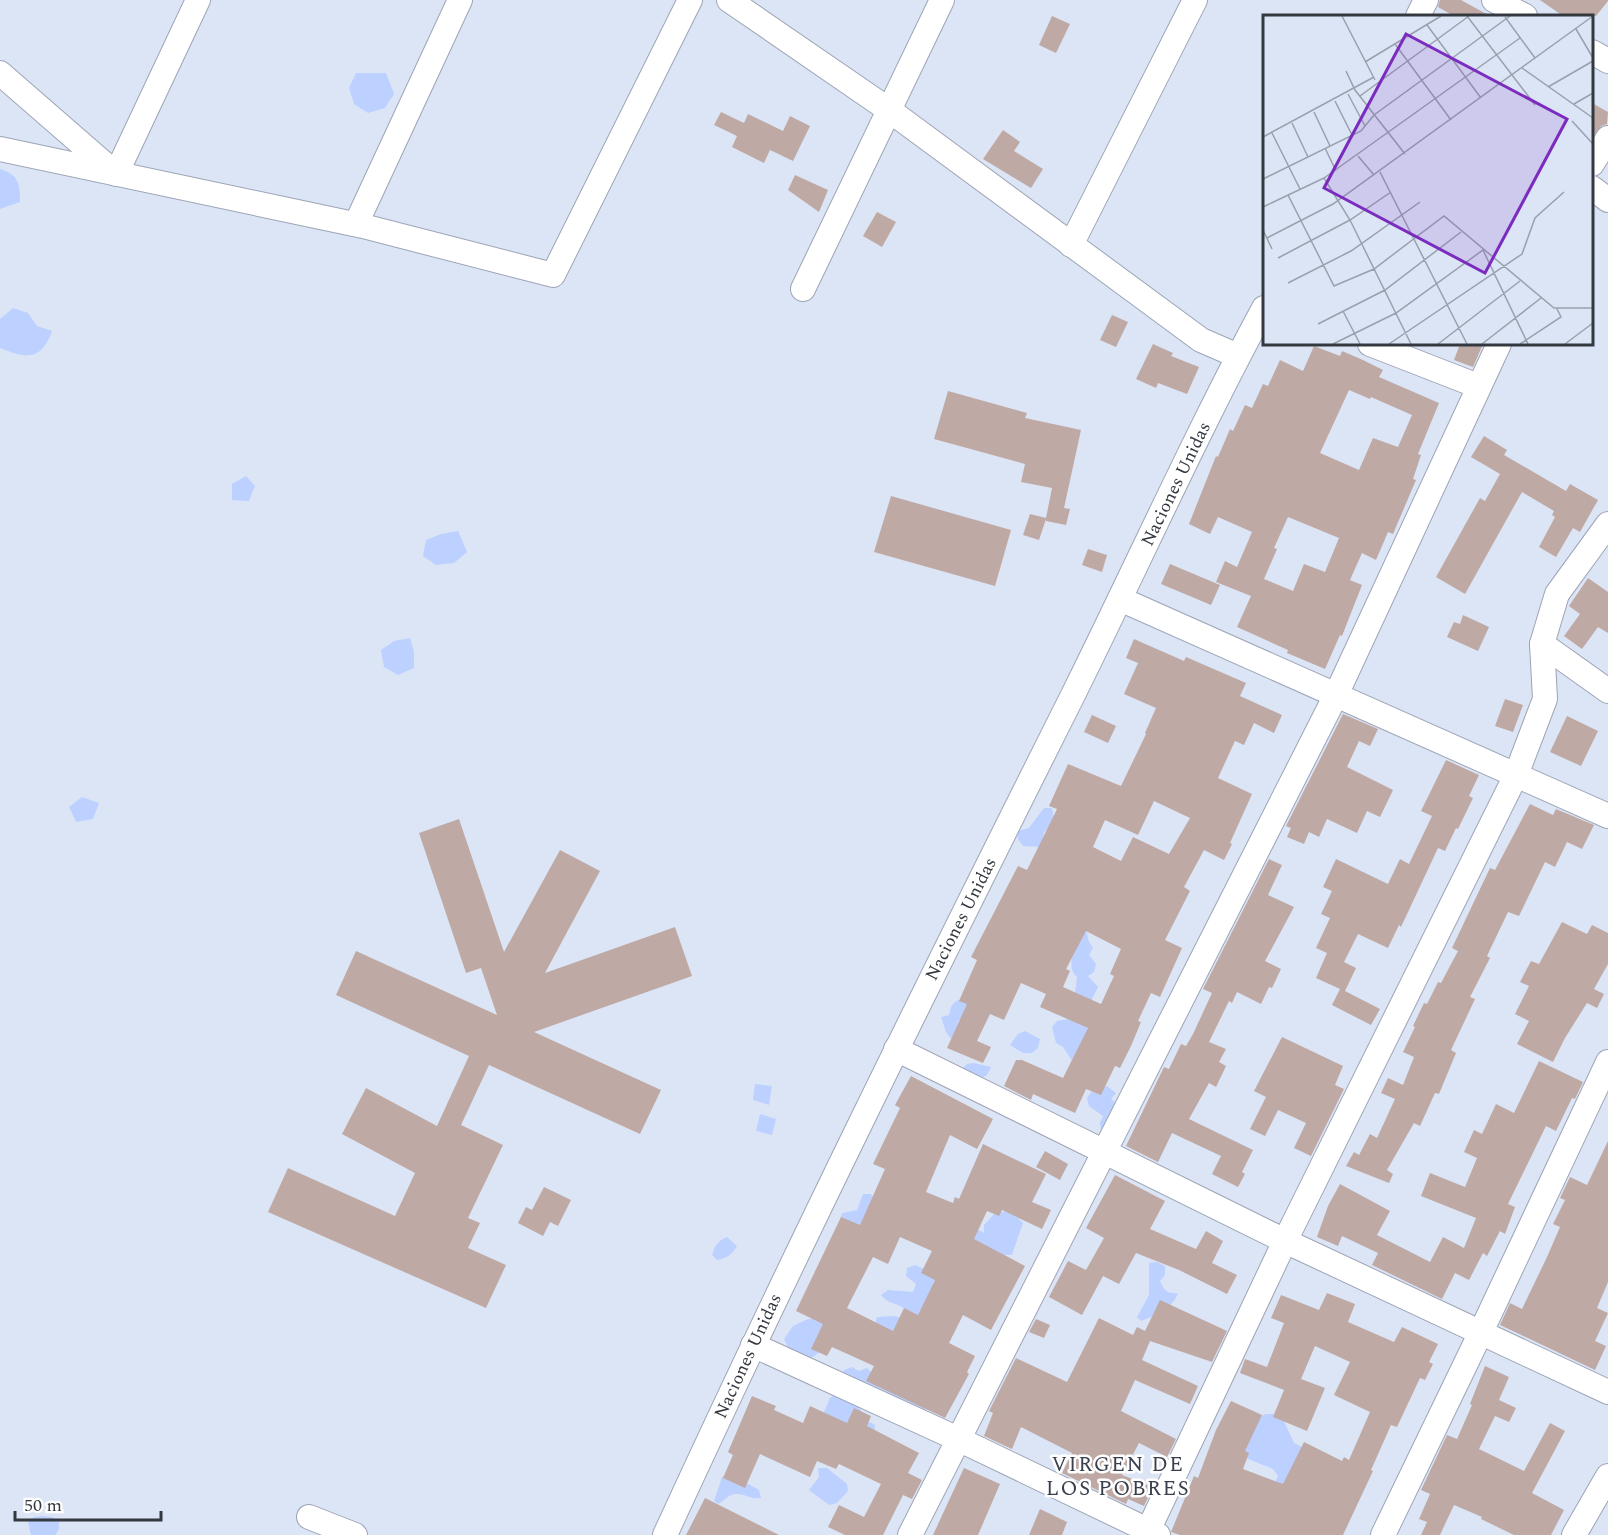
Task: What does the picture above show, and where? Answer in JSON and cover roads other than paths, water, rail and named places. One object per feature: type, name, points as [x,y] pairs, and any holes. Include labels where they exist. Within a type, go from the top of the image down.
[{"type":"street","points":[[116,174],[198,0]]},
{"type":"street","points":[[356,224],[460,0]]},
{"type":"street","points":[[0,149],[356,224],[553,275],[690,0]]},
{"type":"street","points":[[729,0],[889,110],[1201,340],[1239,356]]},
{"type":"street","points":[[803,289],[942,0]]},
{"type":"street","points":[[1071,244],[1195,0]]},
{"type":"street","points":[[1418,15],[1426,0]]},
{"type":"street","points":[[1494,0],[1523,15]]},
{"type":"street","points":[[1593,53],[1608,61]]},
{"type":"street","points":[[0,73],[116,174]]},
{"type":"street","points":[[1593,162],[1608,138]]},
{"type":"street","points":[[1593,189],[1608,200]]},
{"type":"street","name":"Naciones Unidas","points":[[665,1535],[753,1345],[896,1049],[1263,310]]},
{"type":"street","points":[[1373,345],[1478,386]]},
{"type":"street","points":[[910,1535],[1336,695],[1498,345]]},
{"type":"street","points":[[753,1345],[958,1439],[1151,1533],[1285,1241],[1516,775],[1545,699],[1542,644],[1557,594],[1607,526]]},
{"type":"street","points":[[1120,599],[1608,816]]},
{"type":"street","points":[[1542,644],[1608,691]]},
{"type":"street","points":[[896,1049],[1285,1241],[1608,1392]]},
{"type":"street","points":[[1383,1535],[1608,1062]]},
{"type":"street","points":[[1574,1535],[1608,1476]]},
{"type":"street","points":[[309,1517],[354,1535]]},
{"type":"district","name":"VIRGEN DE LOS POBRES","points":[[1118,1477]]}]
